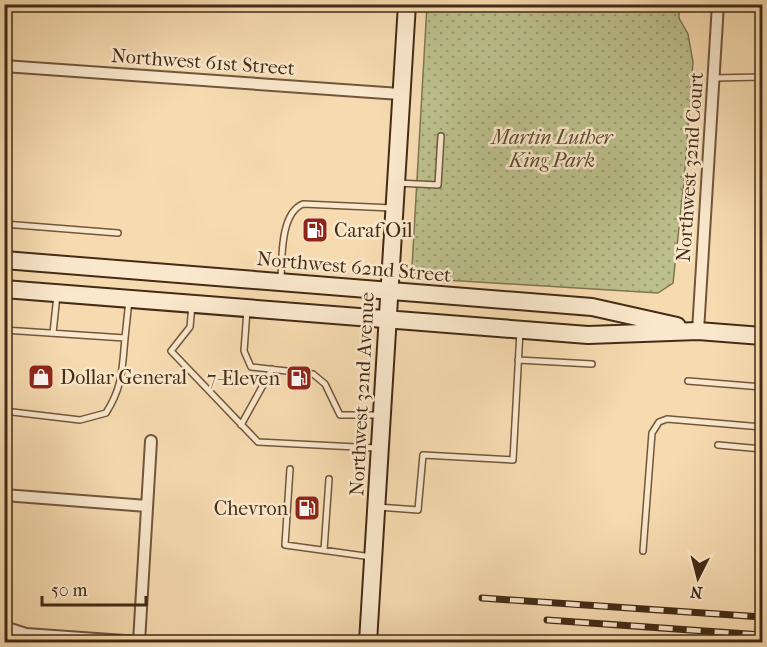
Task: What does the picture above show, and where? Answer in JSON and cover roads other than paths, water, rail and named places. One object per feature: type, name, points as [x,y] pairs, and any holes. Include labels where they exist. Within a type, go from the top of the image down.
[{"type":"main road","name":"Northwest 32nd Avenue","points":[[368,642],[406,4]]},
{"type":"main road","name":"Northwest 62nd Street","points":[[4,260],[592,306],[698,331]]},
{"type":"main road","name":"Northwest 62nd Street","points":[[4,289],[588,335],[698,331],[762,336]]},
{"type":"street","name":"Northwest 32nd Court","points":[[698,331],[718,4]]},
{"type":"street","name":"Northwest 61st Street","points":[[4,66],[400,94]]},
{"type":"street","points":[[4,627],[26,634],[139,642],[151,441]]},
{"type":"street","points":[[4,495],[147,506]]},
{"type":"lane","points":[[714,78],[762,77]]},
{"type":"lane","points":[[395,183],[438,185],[441,136]]},
{"type":"lane","points":[[280,282],[284,232],[297,206],[303,204],[394,208]]},
{"type":"lane","points":[[4,224],[118,233]]},
{"type":"lane","points":[[53,333],[57,293]]},
{"type":"lane","points":[[4,411],[80,420],[106,413],[117,395],[122,372],[129,299]]},
{"type":"lane","points":[[192,303],[190,327],[171,351],[258,442],[379,448]]},
{"type":"lane","points":[[247,308],[244,351],[252,367],[312,374],[325,384],[340,415],[381,415]]},
{"type":"lane","points":[[376,507],[418,510],[423,455],[513,460],[520,329]]},
{"type":"lane","points":[[4,330],[125,338]]},
{"type":"lane","points":[[519,360],[592,364]]},
{"type":"lane","points":[[241,425],[272,369]]},
{"type":"lane","points":[[688,381],[762,387]]},
{"type":"lane","points":[[643,551],[652,433],[659,422],[667,419],[762,427]]},
{"type":"lane","points":[[718,445],[762,449]]},
{"type":"lane","points":[[290,469],[285,545],[373,557]]},
{"type":"lane","points":[[324,550],[329,479]]},
{"type":"railway","points":[[482,598],[762,617]]},
{"type":"railway","points":[[547,620],[762,635]]},
{"type":"place","name":"Caraf Oil","points":[[315,230]]},
{"type":"place","name":"Dollar General","points":[[41,377]]},
{"type":"place","name":"7-Eleven","points":[[299,378]]},
{"type":"place","name":"Chevron","points":[[307,508]]},
{"type":"park label","name":"Martin Luther King Park","points":[[552,148]]}]
